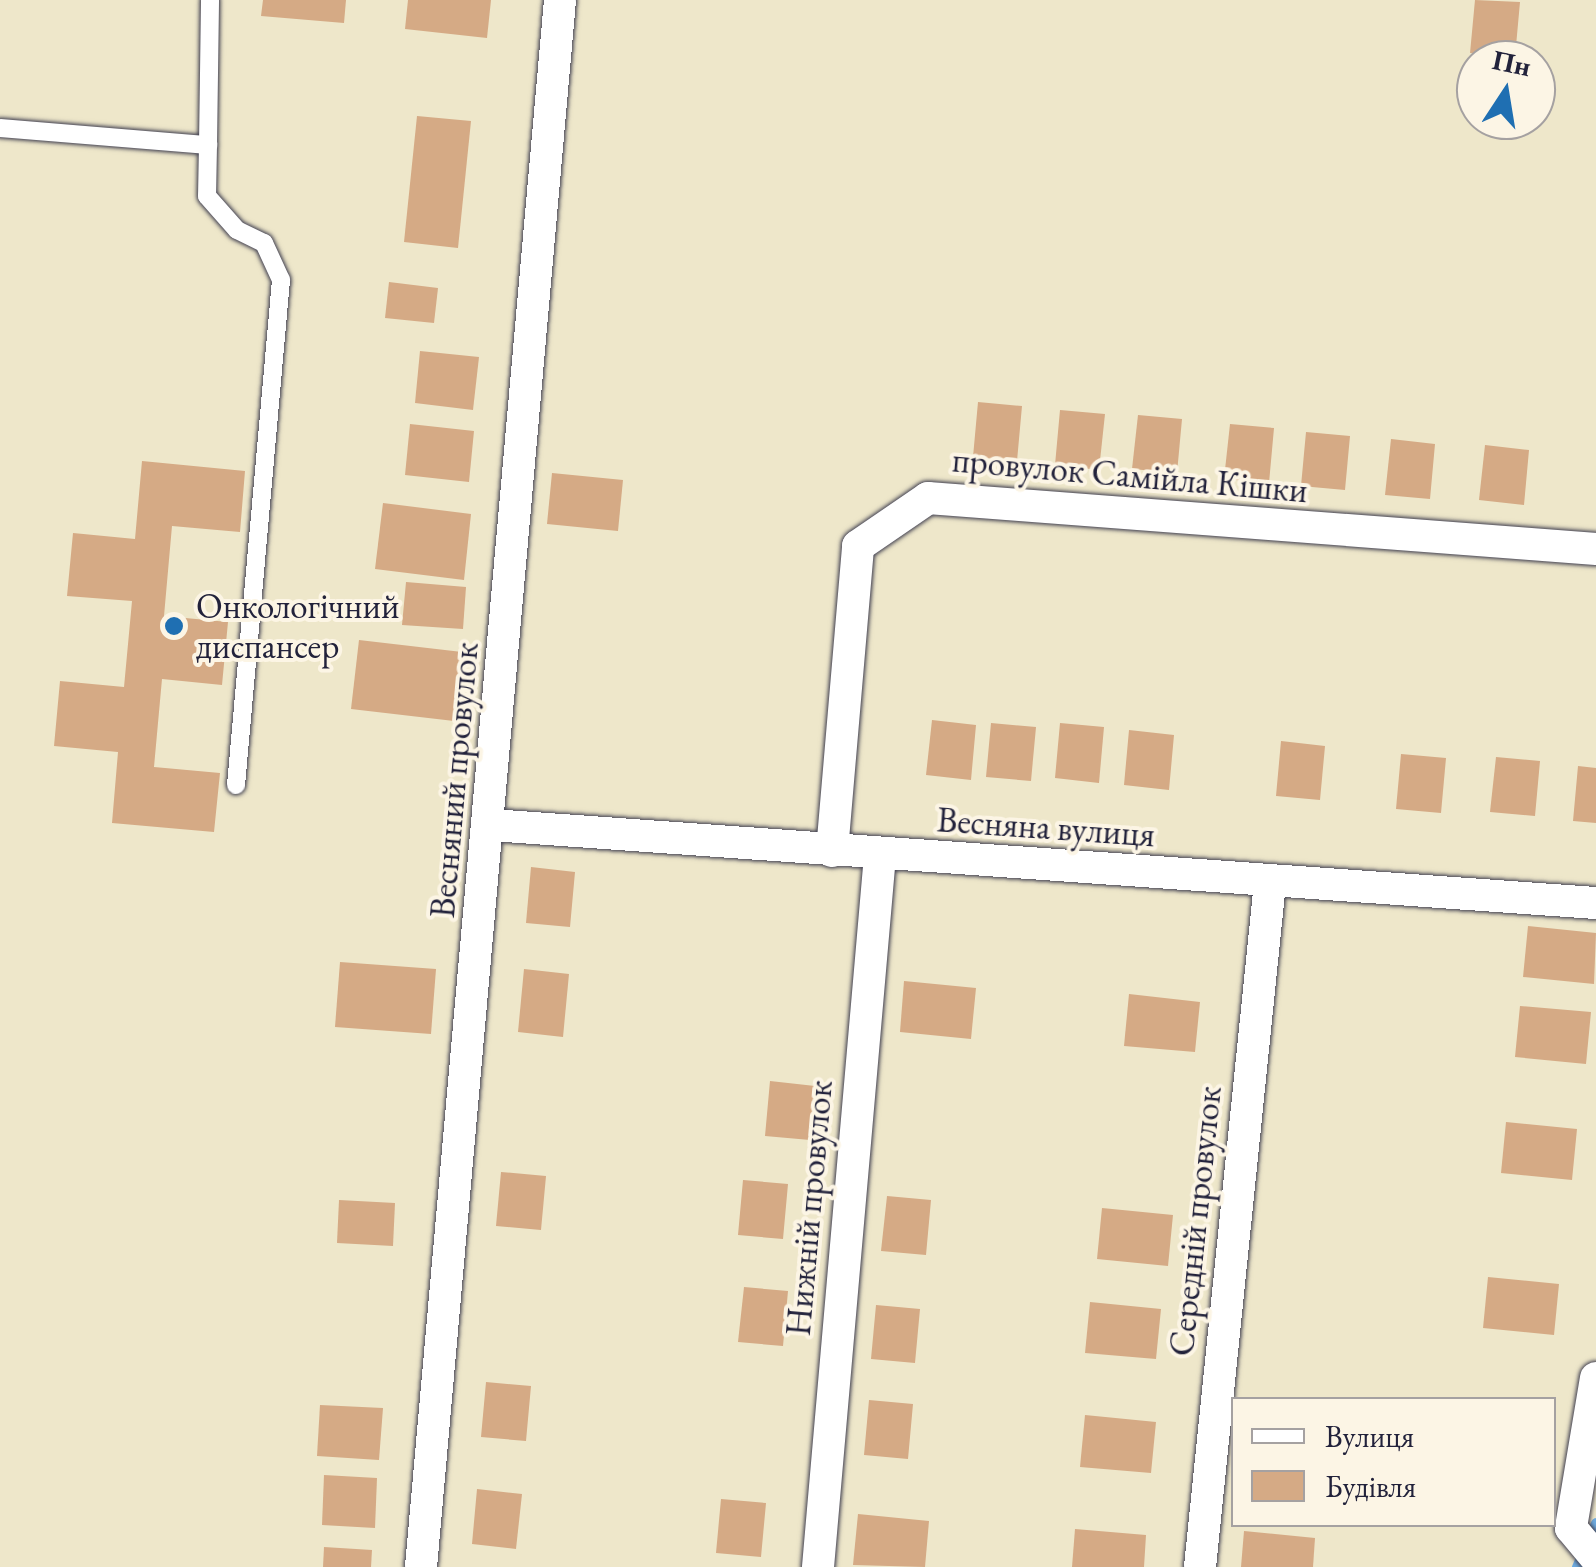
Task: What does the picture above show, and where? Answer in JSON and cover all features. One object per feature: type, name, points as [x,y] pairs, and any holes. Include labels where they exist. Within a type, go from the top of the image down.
[{"type":"street","name":"Весняний провулок","points":[[421,1567],[491,825],[560,0]]},
{"type":"street","name":"провулок Самійла Кішки","points":[[832,851],[858,546],[928,498],[1596,549]]},
{"type":"street","name":"Весняна вулиця","points":[[491,825],[1270,883],[1596,903]]},
{"type":"street","name":"Нижній провулок","points":[[818,1567],[880,855]]},
{"type":"street","name":"Середній провулок","points":[[1200,1567],[1270,883]]},
{"type":"street","points":[[1596,1378],[1571,1528],[1596,1558]]},
{"type":"lane","points":[[210,0],[207,196],[236,230],[264,243],[281,280],[236,784]]},
{"type":"lane","points":[[0,128],[208,145]]},
{"type":"building","points":[[263,0],[346,0],[344,23],[261,16]]},
{"type":"building","points":[[408,0],[491,0],[487,38],[405,29]]},
{"type":"building","points":[[1475,0],[1520,2],[1517,40],[1471,40]]},
{"type":"building","points":[[417,116],[471,121],[458,248],[404,242]]},
{"type":"building","points":[[389,282],[438,288],[434,323],[385,318]]},
{"type":"building","points":[[420,351],[479,357],[473,410],[415,403]]},
{"type":"building","points":[[978,402],[1022,406],[1017,461],[973,457]]},
{"type":"building","points":[[1060,410],[1105,414],[1099,470],[1055,465]]},
{"type":"building","points":[[1138,415],[1182,419],[1177,473],[1132,469]]},
{"type":"building","points":[[410,424],[474,431],[469,482],[405,475]]},
{"type":"building","points":[[1230,424],[1274,428],[1269,483],[1224,479]]},
{"type":"building","points":[[1306,432],[1350,436],[1345,490],[1301,486]]},
{"type":"building","points":[[1391,439],[1435,444],[1430,499],[1385,495]]},
{"type":"building","points":[[1485,445],[1529,450],[1524,505],[1479,500]]},
{"type":"building","points":[[142,461],[245,471],[240,532],[172,526],[164,616],[228,622],[222,685],[162,679],[154,767],[220,773],[214,832],[112,823],[118,752],[54,746],[60,681],[124,687],[132,601],[67,596],[73,533],[135,539]]},
{"type":"building","points":[[552,473],[623,480],[618,531],[547,524]]},
{"type":"building","points":[[383,503],[471,514],[464,580],[375,569]]},
{"type":"building","points":[[406,582],[466,587],[463,629],[402,625]]},
{"type":"building","points":[[359,640],[462,652],[454,721],[351,709]]},
{"type":"building","points":[[932,720],[976,725],[971,780],[926,775]]},
{"type":"building","points":[[991,723],[1036,727],[1031,781],[986,777]]},
{"type":"building","points":[[1060,723],[1104,727],[1099,783],[1055,778]]},
{"type":"building","points":[[1129,730],[1174,735],[1169,790],[1124,785]]},
{"type":"building","points":[[1281,741],[1325,746],[1320,800],[1276,796]]},
{"type":"building","points":[[1401,754],[1446,758],[1441,813],[1396,809]]},
{"type":"building","points":[[1496,757],[1540,761],[1535,816],[1490,812]]},
{"type":"building","points":[[1578,766],[1596,768],[1596,823],[1573,821]]},
{"type":"building","points":[[531,867],[575,872],[570,927],[526,923]]},
{"type":"building","points":[[1528,926],[1596,933],[1594,984],[1523,977]]},
{"type":"building","points":[[340,962],[436,969],[431,1034],[335,1027]]},
{"type":"building","points":[[524,969],[569,974],[563,1037],[518,1032]]},
{"type":"building","points":[[904,981],[976,988],[971,1039],[900,1032]]},
{"type":"building","points":[[1129,994],[1200,1002],[1195,1052],[1124,1046]]},
{"type":"building","points":[[1520,1006],[1591,1012],[1586,1064],[1515,1057]]},
{"type":"building","points":[[770,1081],[815,1086],[810,1140],[765,1136]]},
{"type":"building","points":[[1506,1122],[1577,1129],[1572,1180],[1501,1173]]},
{"type":"building","points":[[501,1172],[546,1176],[541,1230],[496,1226]]},
{"type":"building","points":[[743,1180],[788,1184],[783,1239],[738,1235]]},
{"type":"building","points":[[887,1196],[931,1200],[926,1255],[881,1251]]},
{"type":"building","points":[[339,1200],[395,1203],[393,1246],[337,1243]]},
{"type":"building","points":[[1102,1208],[1173,1215],[1168,1266],[1097,1259]]},
{"type":"building","points":[[1488,1277],[1559,1284],[1554,1335],[1483,1328]]},
{"type":"building","points":[[744,1287],[788,1291],[783,1346],[738,1342]]},
{"type":"building","points":[[1090,1302],[1161,1309],[1156,1359],[1085,1353]]},
{"type":"building","points":[[876,1305],[920,1309],[915,1363],[871,1359]]},
{"type":"building","points":[[486,1382],[531,1386],[526,1441],[481,1437]]},
{"type":"building","points":[[869,1400],[913,1404],[908,1459],[864,1455]]},
{"type":"building","points":[[320,1405],[383,1408],[379,1460],[317,1456]]},
{"type":"building","points":[[1085,1415],[1156,1422],[1151,1473],[1080,1467]]},
{"type":"building","points":[[324,1475],[377,1478],[375,1528],[322,1525]]},
{"type":"building","points":[[477,1489],[522,1494],[516,1549],[472,1544]]},
{"type":"building","points":[[721,1499],[766,1503],[761,1557],[716,1553]]},
{"type":"building","points":[[858,1514],[929,1521],[925,1567],[853,1565]]},
{"type":"building","points":[[1075,1529],[1146,1535],[1144,1567],[1072,1567]]},
{"type":"building","points":[[1244,1531],[1315,1538],[1313,1567],[1241,1567]]},
{"type":"building","points":[[324,1547],[372,1550],[371,1567],[323,1567]]},
{"type":"waterway","points":[[1577,1567],[1596,1523]]},
{"type":"place","name":"Онкологічний диспансер","points":[[174,626]]}]
